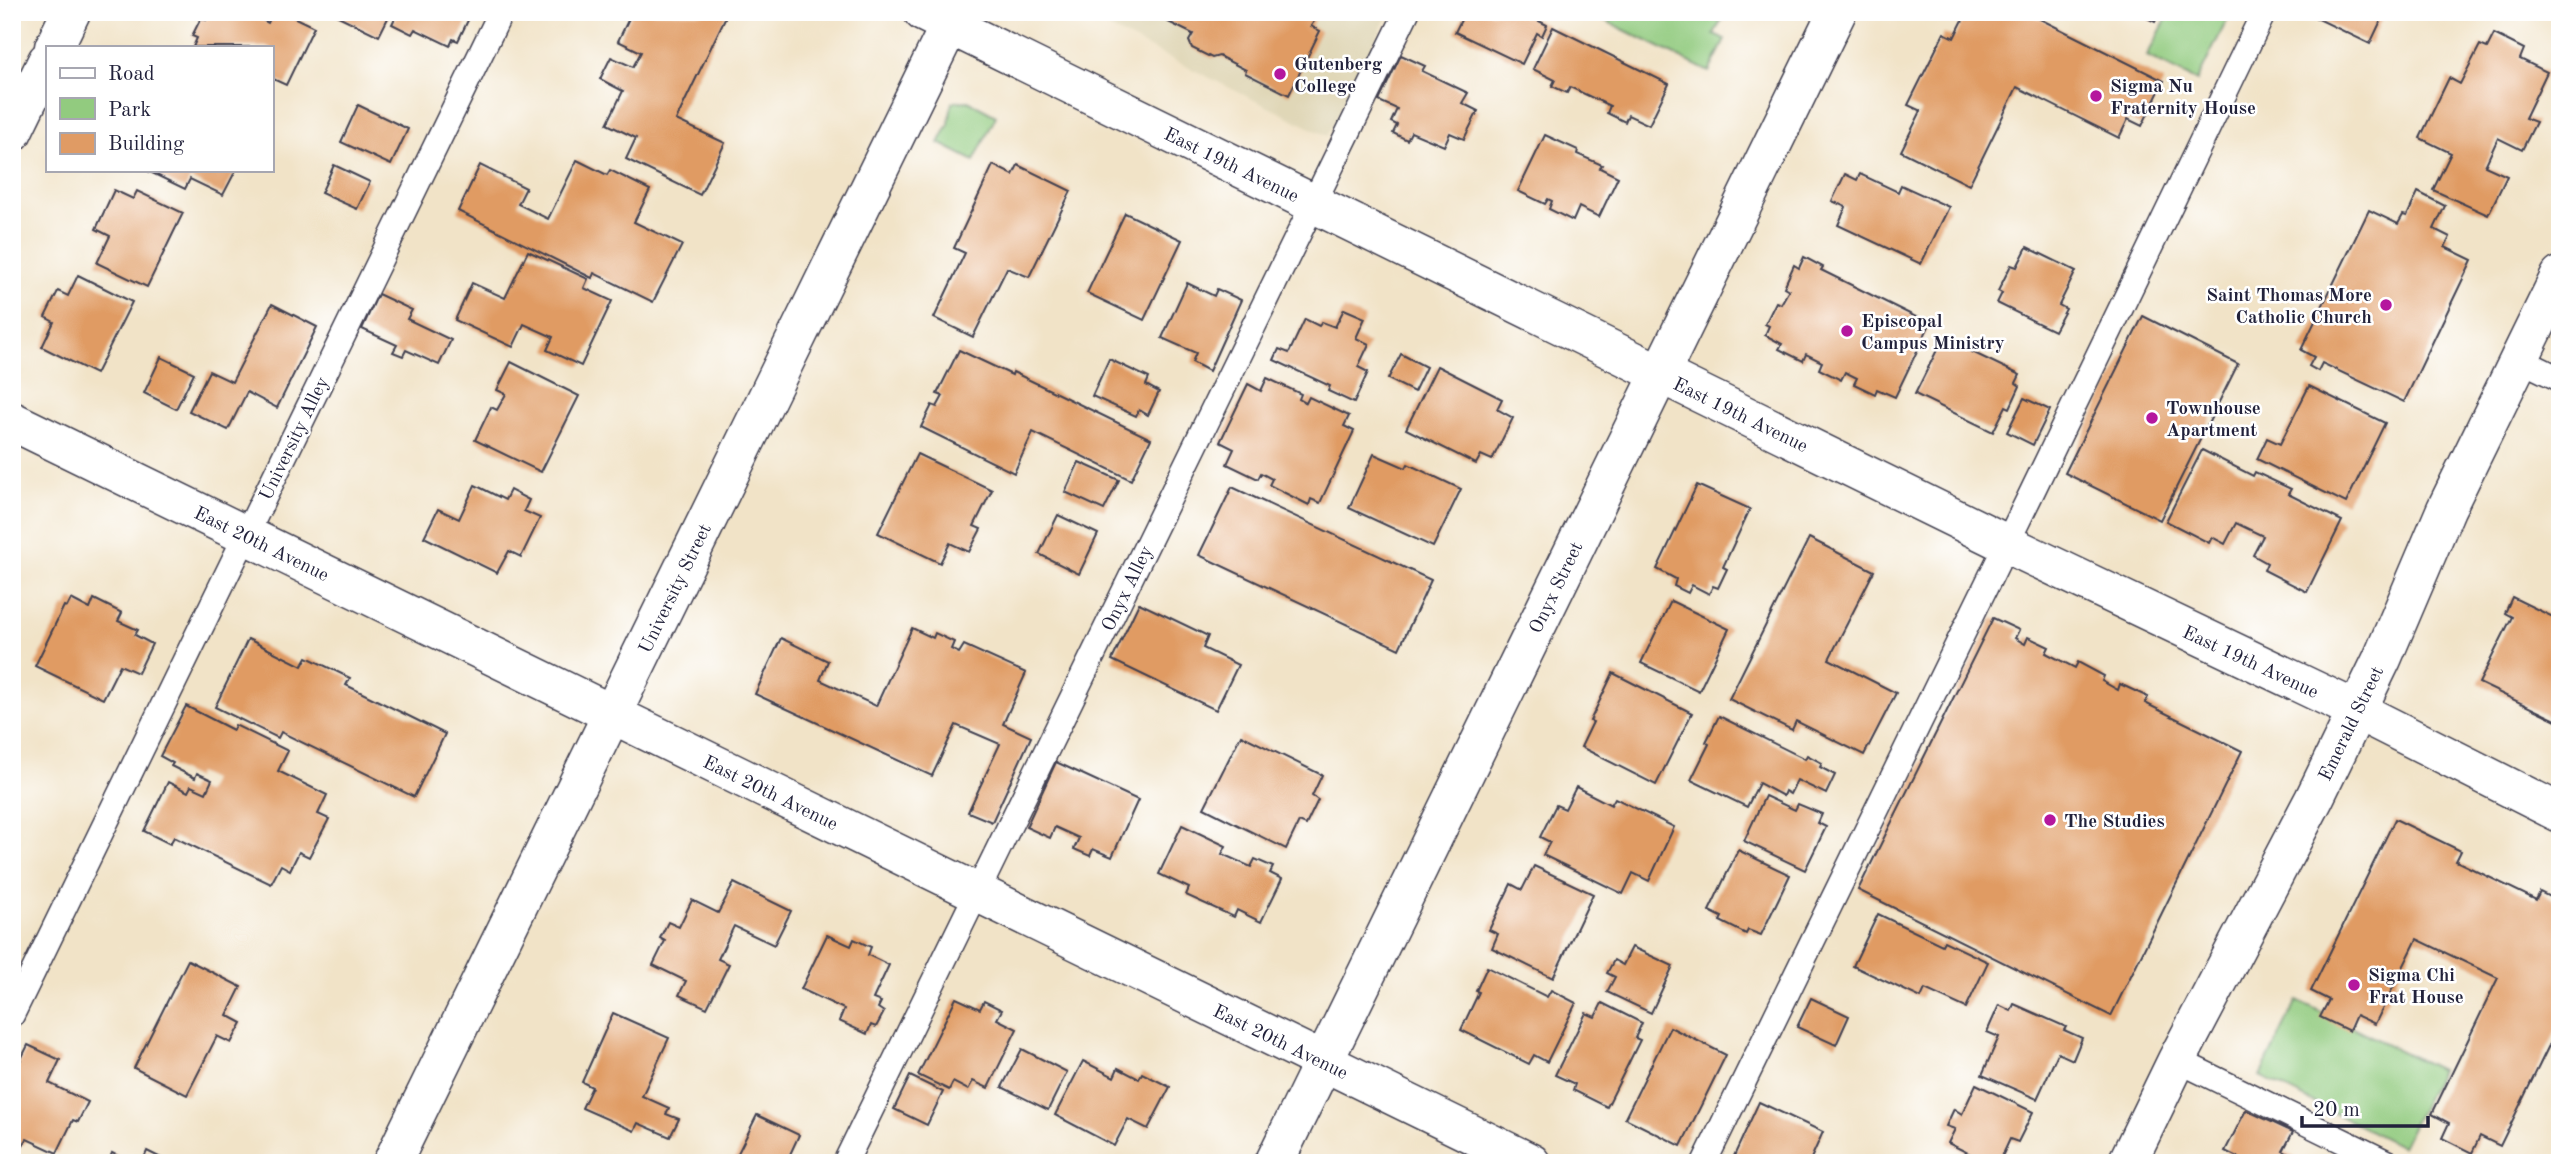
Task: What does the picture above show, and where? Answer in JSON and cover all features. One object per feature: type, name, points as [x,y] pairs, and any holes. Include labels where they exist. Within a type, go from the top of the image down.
[{"type":"street","points":[[54,46],[71,12]]},
{"type":"street","name":"Onyx Street","points":[[1273,1163],[1837,12]]},
{"type":"street","name":"East 19th Avenue","points":[[943,17],[1314,204],[2007,544],[2356,710],[2560,813]]},
{"type":"street","name":"University Street","points":[[392,1163],[612,715],[943,17]]},
{"type":"street","points":[[12,132],[46,63]]},
{"type":"street","name":"Emerald Street","points":[[2126,1163],[2177,1059],[2314,799],[2382,659],[2446,509],[2560,276]]},
{"type":"street","name":"East 20th Avenue","points":[[12,421],[1531,1163]]},
{"type":"lane","name":"University Alley","points":[[12,1015],[501,12]]},
{"type":"lane","name":"Onyx Alley","points":[[845,1163],[1407,12]]},
{"type":"lane","points":[[1704,1163],[2264,12]]},
{"type":"lane","points":[[2519,359],[2560,379]]},
{"type":"lane","points":[[2177,1059],[2388,1163]]},
{"type":"shaded area","name":"Gutenberg College","points":[[1077,12],[1389,12],[1327,136]]},
{"type":"green space","points":[[1588,12],[1725,12],[1714,35],[1725,40],[1709,72]]},
{"type":"green space","points":[[2170,12],[2231,12],[2197,81],[2147,56]]},
{"type":"green space","points":[[968,101],[996,116],[974,161],[939,143],[949,124],[952,102]]},
{"type":"green space","points":[[2297,1000],[2440,1070],[2402,1147],[2260,1076]]},
{"type":"building","points":[[210,12],[246,12],[268,23],[273,12],[283,12],[314,27],[286,85],[273,79],[273,46],[193,46],[197,38],[192,36],[201,18],[206,20]]},
{"type":"building","points":[[330,12],[391,12],[379,36]]},
{"type":"building","points":[[398,12],[471,14],[458,41],[453,39],[450,46],[415,29],[412,34],[392,24]]},
{"type":"building","points":[[632,12],[727,14],[676,120],[725,143],[700,195],[626,159],[636,138],[607,124],[623,91],[600,79],[611,57],[633,67],[641,52],[618,41]]},
{"type":"building","points":[[1148,12],[1289,12],[1296,16],[1298,12],[1315,20],[1311,26],[1320,31],[1289,95],[1245,73],[1246,70],[1219,56],[1212,58],[1192,48],[1189,41],[1193,34]]},
{"type":"building","points":[[1465,12],[1521,12],[1547,25],[1542,36],[1537,33],[1522,64],[1455,32]]},
{"type":"building","name":"Sigma Nu Fraternity House","points":[[1967,12],[2026,12],[2164,81],[2142,126],[2128,119],[2119,138],[2017,87],[1969,185],[1901,151],[1921,111],[1908,105],[1944,33],[1954,38]]},
{"type":"building","points":[[2135,12],[2160,12],[2155,22]]},
{"type":"building","points":[[2311,12],[2385,12],[2370,44],[2310,15]]},
{"type":"building","points":[[1553,27],[1669,84],[1649,125],[1628,115],[1625,122],[1607,113],[1610,106],[1570,87],[1567,93],[1552,86],[1555,80],[1533,69]]},
{"type":"building","points":[[2494,34],[2524,49],[2520,59],[2547,72],[2525,118],[2536,122],[2522,150],[2498,138],[2485,166],[2507,176],[2488,215],[2433,190],[2451,153],[2420,138],[2449,78],[2460,84],[2480,45],[2487,48]]},
{"type":"building","points":[[1401,55],[1425,66],[1422,71],[1468,93],[1462,103],[1478,111],[1464,139],[1450,133],[1444,146],[1411,132],[1407,140],[1393,133],[1397,125],[1391,122],[1397,109],[1379,101]]},
{"type":"building","points":[[358,105],[408,129],[391,165],[341,142]]},
{"type":"building","points":[[1545,135],[1578,150],[1577,154],[1602,165],[1600,168],[1618,177],[1599,217],[1579,207],[1573,221],[1549,209],[1552,201],[1548,199],[1545,204],[1518,191]]},
{"type":"building","points":[[577,160],[607,175],[610,170],[650,190],[634,222],[682,245],[653,302],[594,273],[592,278],[458,211],[480,165],[526,188],[518,204],[548,219]]},
{"type":"building","points":[[334,165],[370,182],[357,209],[321,193]]},
{"type":"building","points":[[993,165],[1013,175],[1018,165],[1071,191],[1029,277],[1007,268],[973,337],[934,318],[965,253],[954,248]]},
{"type":"building","points":[[150,172],[235,172],[223,195],[190,179],[185,189]]},
{"type":"building","points":[[1845,174],[1857,180],[1860,174],[1898,192],[1901,185],[1949,207],[1921,264],[1838,225],[1846,207],[1832,201]]},
{"type":"building","points":[[114,190],[133,199],[137,191],[183,213],[147,287],[97,263],[110,236],[96,229]]},
{"type":"building","name":"Saint Thomas More Catholic Church","points":[[2418,192],[2445,206],[2434,229],[2450,237],[2445,247],[2472,260],[2404,402],[2322,363],[2318,371],[2309,366],[2314,357],[2301,350],[2369,210],[2398,224],[2403,215],[2407,216]]},
{"type":"building","points":[[1125,213],[1182,240],[1144,320],[1087,293]]},
{"type":"building","points":[[2027,247],[2076,271],[2059,305],[2066,309],[2054,331],[1997,303],[2002,293],[1998,291],[2011,265],[2017,267]]},
{"type":"building","points":[[528,251],[588,279],[584,288],[612,301],[581,366],[547,350],[553,337],[524,324],[513,347],[455,320],[472,283],[505,298]]},
{"type":"building","name":"Episcopal Campus Ministry","points":[[1804,257],[1823,267],[1821,270],[1930,324],[1895,397],[1877,389],[1875,394],[1854,384],[1857,378],[1845,372],[1841,380],[1819,369],[1822,362],[1806,354],[1803,361],[1779,349],[1782,344],[1765,335],[1769,326],[1765,324],[1776,302],[1781,304],[1789,290],[1784,287],[1794,265],[1799,268]]},
{"type":"building","points":[[78,275],[132,302],[96,374],[42,347],[54,322],[45,317],[58,291],[68,296]]},
{"type":"building","points":[[1187,283],[1214,296],[1217,289],[1241,300],[1209,371],[1192,362],[1196,353],[1162,338]]},
{"type":"building","points":[[378,294],[412,310],[407,319],[451,340],[439,365],[406,350],[403,356],[393,352],[397,345],[362,329]]},
{"type":"building","points":[[272,304],[317,327],[277,408],[247,392],[228,430],[189,411],[209,371],[232,382]]},
{"type":"building","points":[[1344,309],[1365,318],[1356,338],[1369,344],[1358,367],[1368,372],[1354,403],[1328,391],[1330,386],[1274,360],[1279,349],[1289,353],[1305,319],[1319,326],[1322,322],[1335,327]]},
{"type":"building","name":"Townhouse Apartment","points":[[2143,316],[2238,364],[2160,520],[2065,473]]},
{"type":"building","points":[[1943,338],[2020,375],[2016,383],[2020,386],[2010,408],[2006,406],[1993,432],[1915,394]]},
{"type":"building","points":[[959,350],[1012,375],[1013,372],[1151,439],[1131,480],[1033,432],[1014,473],[921,427],[932,405],[937,407],[943,396],[937,394]]},
{"type":"building","points":[[1401,354],[1426,367],[1414,392],[1388,379]]},
{"type":"building","points":[[161,357],[194,373],[176,409],[144,393]]},
{"type":"building","points":[[1109,359],[1149,378],[1146,385],[1159,392],[1148,415],[1139,410],[1136,416],[1092,396]]},
{"type":"building","points":[[511,362],[579,396],[541,472],[475,440],[491,407],[497,410],[506,394],[497,390]]},
{"type":"building","points":[[1437,366],[1502,399],[1497,409],[1513,418],[1492,460],[1481,455],[1476,464],[1406,429]]},
{"type":"building","points":[[1267,378],[1301,394],[1299,399],[1306,403],[1309,397],[1349,416],[1344,426],[1354,431],[1320,503],[1311,499],[1309,505],[1269,485],[1272,479],[1261,473],[1258,479],[1227,464],[1234,449],[1220,442],[1248,384],[1261,391]]},
{"type":"building","points":[[2309,386],[2385,423],[2346,503],[2257,459],[2267,438],[2280,444]]},
{"type":"building","points":[[2024,398],[2050,410],[2033,445],[2007,432]]},
{"type":"building","points":[[2202,450],[2253,476],[2255,472],[2291,489],[2288,494],[2342,521],[2307,592],[2264,570],[2267,563],[2253,555],[2263,536],[2236,523],[2225,544],[2212,537],[2209,543],[2166,521]]},
{"type":"building","points":[[917,454],[992,490],[974,526],[981,529],[969,552],[950,543],[940,563],[878,533]]},
{"type":"building","points":[[1374,454],[1406,468],[1408,464],[1461,489],[1433,547],[1349,508]]},
{"type":"building","points":[[1079,462],[1119,480],[1104,510],[1065,492]]},
{"type":"building","points":[[475,485],[505,500],[510,490],[529,500],[524,511],[540,518],[521,557],[509,551],[497,573],[424,537],[438,509],[459,519]]},
{"type":"building","points":[[1697,485],[1750,509],[1723,567],[1727,569],[1718,588],[1713,586],[1709,594],[1692,585],[1688,593],[1674,586],[1676,579],[1657,569]]},
{"type":"building","points":[[1232,487],[1431,580],[1399,649],[1199,555]]},
{"type":"building","points":[[1058,515],[1098,534],[1079,574],[1039,554]]},
{"type":"building","points":[[1809,538],[1874,571],[1829,659],[1896,693],[1864,755],[1796,721],[1792,730],[1729,699]]},
{"type":"building","points":[[2512,597],[2555,618],[2560,608],[2560,722],[2479,683],[2512,617],[2505,613]]},
{"type":"building","points":[[71,599],[90,609],[94,599],[122,613],[118,621],[138,630],[135,635],[152,644],[138,673],[120,665],[103,699],[35,666],[64,606],[67,607]]},
{"type":"building","points":[[1671,601],[1729,629],[1699,691],[1641,663]]},
{"type":"building","points":[[1139,603],[1208,636],[1203,648],[1238,665],[1216,710],[1112,660]]},
{"type":"building","name":"The Studies","points":[[1993,618],[2019,630],[2015,638],[2025,644],[2028,637],[2049,647],[2046,653],[2075,668],[2078,662],[2104,676],[2102,681],[2118,690],[2120,684],[2148,697],[2145,703],[2242,751],[2111,1016],[1858,890]]},
{"type":"building","points":[[912,628],[933,638],[935,633],[954,642],[951,649],[959,653],[964,645],[1026,673],[1003,724],[1031,737],[992,822],[968,812],[1000,744],[956,725],[932,776],[755,694],[781,638],[828,661],[820,680],[876,706]]},
{"type":"building","points":[[248,639],[302,666],[307,657],[350,678],[346,685],[445,734],[414,797],[281,732],[278,738],[215,707]]},
{"type":"building","points":[[1613,673],[1692,713],[1656,785],[1581,747]]},
{"type":"building","points":[[186,706],[233,730],[235,725],[288,751],[278,771],[327,795],[318,814],[329,819],[309,857],[299,852],[290,870],[281,865],[271,884],[174,837],[170,844],[144,831],[168,782],[188,792],[191,786],[206,793],[212,780],[197,773],[195,778],[171,766],[173,763],[160,756]]},
{"type":"building","points":[[1719,716],[1805,759],[1807,755],[1822,763],[1820,767],[1835,775],[1826,794],[1797,780],[1790,794],[1785,791],[1783,796],[1759,783],[1747,807],[1691,780]]},
{"type":"building","points":[[1241,735],[1322,775],[1312,796],[1318,800],[1306,825],[1299,822],[1286,849],[1204,808]]},
{"type":"building","points":[[1056,762],[1138,800],[1112,857],[1093,849],[1090,856],[1074,849],[1079,838],[1055,827],[1050,838],[1026,827]]},
{"type":"building","points":[[1576,787],[1611,805],[1615,798],[1674,827],[1649,881],[1633,873],[1623,894],[1543,855],[1550,842],[1540,837],[1556,805],[1565,809]]},
{"type":"building","points":[[1765,796],[1795,810],[1798,804],[1822,814],[1818,823],[1826,827],[1805,870],[1744,841]]},
{"type":"building","name":"Sigma Chi Frat House","points":[[2395,819],[2461,851],[2456,861],[2536,900],[2540,892],[2560,902],[2560,1023],[2500,1146],[2480,1136],[2472,1153],[2442,1138],[2449,1123],[2432,1114],[2498,978],[2417,939],[2375,1024],[2356,1015],[2349,1031],[2320,1017],[2329,1000],[2311,991]]},
{"type":"building","points":[[1182,825],[1226,846],[1222,854],[1251,867],[1255,859],[1273,867],[1270,873],[1282,879],[1261,922],[1237,910],[1234,917],[1186,895],[1189,888],[1159,874]]},
{"type":"building","points":[[1738,850],[1790,875],[1761,935],[1748,930],[1746,934],[1720,921],[1722,917],[1709,911]]},
{"type":"building","points":[[1534,866],[1593,894],[1553,978],[1492,948],[1498,934],[1489,930],[1511,884],[1522,890]]},
{"type":"building","points":[[734,883],[791,911],[774,945],[734,926],[718,959],[729,964],[707,1008],[679,995],[686,981],[653,965],[665,941],[660,938],[668,922],[679,927],[692,900],[718,913]]},
{"type":"building","points":[[1878,914],[1942,945],[1944,941],[1988,962],[1966,1008],[1925,989],[1921,998],[1853,966]]},
{"type":"building","points":[[827,935],[851,946],[854,939],[871,947],[868,955],[889,965],[873,999],[881,1002],[878,1008],[884,1012],[876,1027],[871,1025],[867,1034],[839,1021],[844,1009],[801,989]]},
{"type":"building","points":[[1632,947],[1673,966],[1651,1013],[1607,992],[1615,977],[1607,973],[1614,960],[1623,965]]},
{"type":"building","points":[[188,960],[241,987],[227,1015],[242,1023],[231,1043],[217,1036],[187,1095],[134,1068]]},
{"type":"building","points":[[1487,967],[1547,997],[1551,990],[1576,1003],[1547,1062],[1534,1055],[1529,1064],[1461,1030],[1479,992],[1476,991]]},
{"type":"building","points":[[956,998],[980,1009],[984,1001],[1002,1010],[997,1019],[1017,1029],[988,1088],[973,1081],[968,1090],[953,1082],[949,1090],[918,1075]]},
{"type":"building","points":[[1811,998],[1849,1016],[1836,1045],[1797,1027]]},
{"type":"building","points":[[1602,1003],[1642,1023],[1635,1038],[1640,1040],[1607,1107],[1573,1090],[1575,1084],[1555,1075],[1586,1013],[1595,1017]]},
{"type":"building","points":[[2014,1004],[2066,1027],[2064,1030],[2082,1038],[2073,1060],[2058,1053],[2037,1099],[1982,1075],[1999,1037],[1987,1032],[1999,1005],[2011,1011]]},
{"type":"building","points":[[613,1013],[669,1038],[642,1096],[669,1108],[666,1114],[679,1119],[670,1137],[638,1123],[634,1131],[582,1108],[592,1087],[582,1082]]},
{"type":"building","points":[[1670,1027],[1726,1055],[1681,1146],[1625,1118]]},
{"type":"building","points":[[28,1045],[60,1060],[49,1083],[88,1102],[78,1122],[73,1120],[57,1153],[27,1139],[23,1145],[12,1140],[12,1077]]},
{"type":"building","points":[[1022,1049],[1067,1072],[1048,1110],[1002,1087]]},
{"type":"building","points":[[1083,1061],[1114,1077],[1118,1068],[1139,1079],[1142,1073],[1170,1087],[1148,1129],[1128,1119],[1114,1146],[1055,1115]]},
{"type":"building","points":[[910,1076],[943,1092],[927,1125],[894,1109]]},
{"type":"building","points":[[1976,1084],[2033,1112],[2018,1142],[2010,1139],[1999,1163],[1988,1163],[1948,1143],[1955,1129],[1946,1126],[1954,1109],[1962,1114]]},
{"type":"building","points":[[1759,1102],[1823,1132],[1809,1163],[1748,1163],[1734,1156]]},
{"type":"building","points":[[2246,1110],[2293,1132],[2283,1151],[2305,1163],[2249,1163],[2225,1151]]},
{"type":"building","points":[[757,1115],[799,1135],[786,1163],[743,1163],[735,1159]]},
{"type":"building","points":[[147,1151],[171,1163],[142,1163]]},
{"type":"building","points":[[112,1153],[132,1163],[108,1163]]},
{"type":"building","points":[[559,1156],[574,1163],[556,1163]]},
{"type":"place","name":"Gutenberg College","points":[[1280,74]]},
{"type":"place","name":"Sigma Nu Fraternity House","points":[[2096,96]]},
{"type":"place","name":"Saint Thomas More Catholic Church","points":[[2386,305]]},
{"type":"place","name":"Episcopal Campus Ministry","points":[[1847,331]]},
{"type":"place","name":"Townhouse Apartment","points":[[2152,418]]},
{"type":"place","name":"The Studies","points":[[2050,820]]},
{"type":"place","name":"Sigma Chi Frat House","points":[[2354,985]]}]
